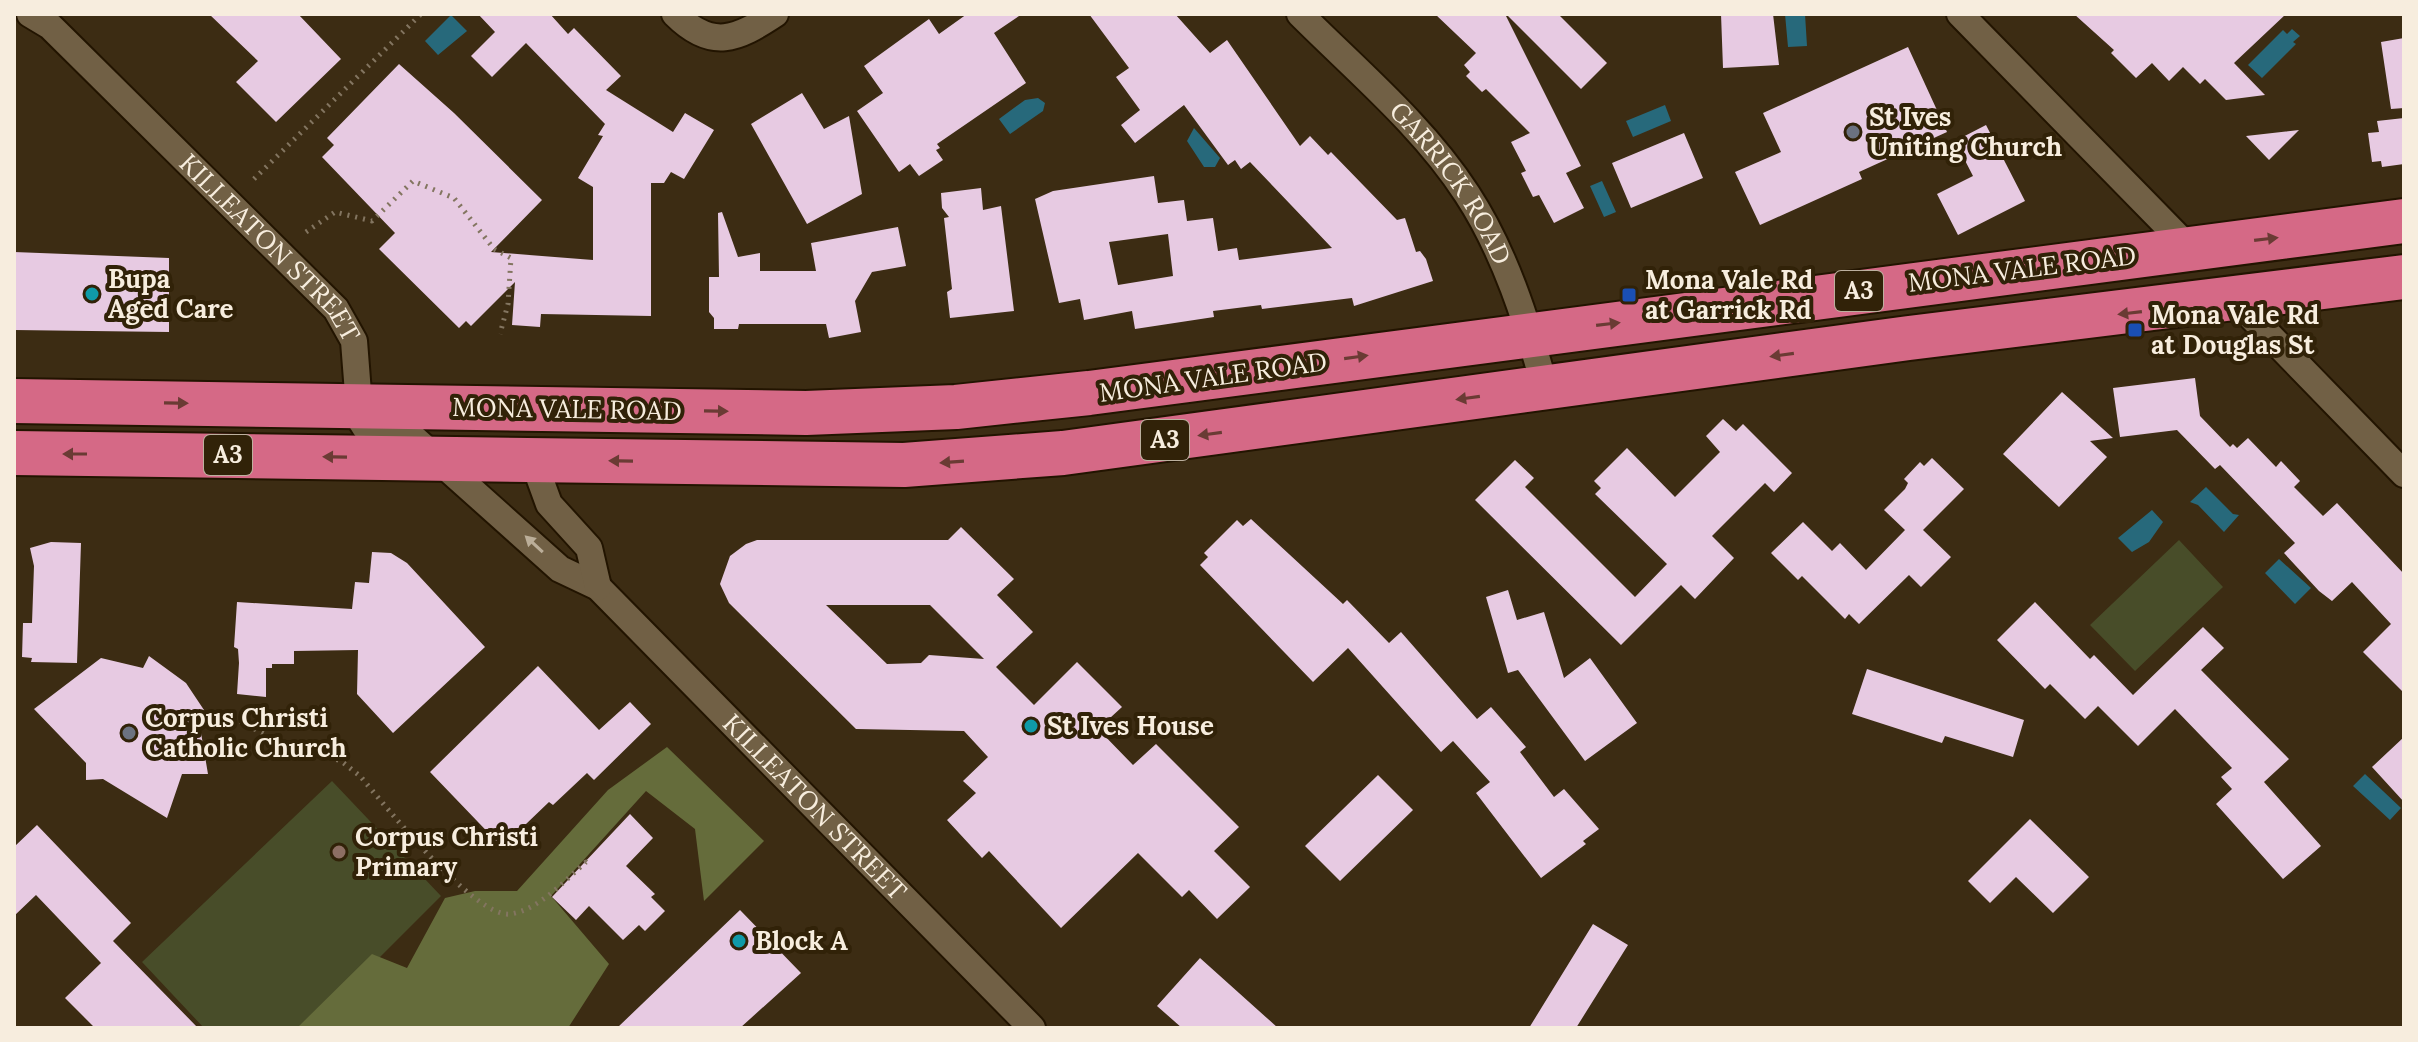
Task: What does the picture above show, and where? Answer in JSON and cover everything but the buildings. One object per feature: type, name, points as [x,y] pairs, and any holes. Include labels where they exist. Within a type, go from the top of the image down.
[{"type":"highway","name":"MONA VALE ROAD","points":[[14,401],[806,413],[956,407],[1104,391],[2404,221]]},
{"type":"highway","name":"MONA VALE ROAD","points":[[14,453],[904,465],[1063,453],[1909,338],[2404,277]]},
{"type":"street","points":[[675,14],[686,25],[710,36],[731,39],[775,14]]},
{"type":"street","name":"GARRICK ROAD","points":[[1300,14],[1437,153],[1468,195],[1494,243],[1530,334],[1545,388]]},
{"type":"street","points":[[1960,14],[2189,248]]},
{"type":"street","name":"KILLEATON STREET","points":[[41,18],[336,309],[354,341],[358,407],[365,427],[409,434],[441,459],[560,569],[598,587],[1032,1028]]},
{"type":"street","points":[[2235,300],[2404,474]]},
{"type":"street","points":[[533,460],[549,504],[589,548],[598,587]]},
{"type":"path","points":[[254,179],[421,14]]},
{"type":"path","points":[[306,232],[335,212],[372,221],[413,181],[454,198],[494,249],[511,258],[508,304],[500,334]]},
{"type":"path","points":[[233,718],[278,741],[341,761],[360,776],[422,848],[462,888],[500,914],[513,914],[543,899],[586,862],[590,866]]},
{"type":"green space","points":[[2179,540],[2223,587],[2135,671],[2090,625]]},
{"type":"green space","points":[[667,747],[764,841],[704,901],[695,829],[646,791],[551,896],[609,964],[568,1028],[297,1028],[372,954],[407,968],[445,898],[475,891],[517,891],[608,790]]},
{"type":"green space","points":[[332,781],[441,896],[309,1028],[204,1028],[142,962]]},
{"type":"water","points":[[1785,14],[1805,14],[1807,46],[1788,47]]},
{"type":"water","points":[[451,15],[467,31],[438,55],[425,41]]},
{"type":"water","points":[[2292,29],[2300,36],[2293,42],[2296,44],[2262,78],[2248,65],[2283,30],[2287,34]]},
{"type":"water","points":[[1038,98],[1045,103],[1043,111],[1010,134],[999,119],[1025,100]]},
{"type":"water","points":[[1665,105],[1671,121],[1633,137],[1626,121]]},
{"type":"water","points":[[1194,128],[1220,158],[1215,167],[1204,167],[1187,141]]},
{"type":"water","points":[[1602,181],[1616,212],[1604,217],[1590,186]]},
{"type":"water","points":[[2206,487],[2233,514],[2239,515],[2224,532],[2198,505],[2190,502]]},
{"type":"water","points":[[2152,510],[2163,522],[2149,542],[2132,552],[2118,538]]},
{"type":"water","points":[[2279,559],[2311,588],[2295,604],[2265,573]]},
{"type":"water","points":[[2365,774],[2401,808],[2390,820],[2353,786]]},
{"type":"place","name":"St Ives Uniting Church","points":[[1853,132]]},
{"type":"place","name":"Bupa Aged Care","points":[[92,294]]},
{"type":"place","name":"Mona Vale Rd at Garrick Rd","points":[[1629,295]]},
{"type":"place","name":"Mona Vale Rd at Douglas St","points":[[2135,330]]},
{"type":"place","name":"St Ives House","points":[[1031,726]]},
{"type":"place","name":"Corpus Christi Catholic Church","points":[[129,733]]},
{"type":"place","name":"Corpus Christi Primary","points":[[339,852]]},
{"type":"place","name":"Block A","points":[[739,941]]}]
